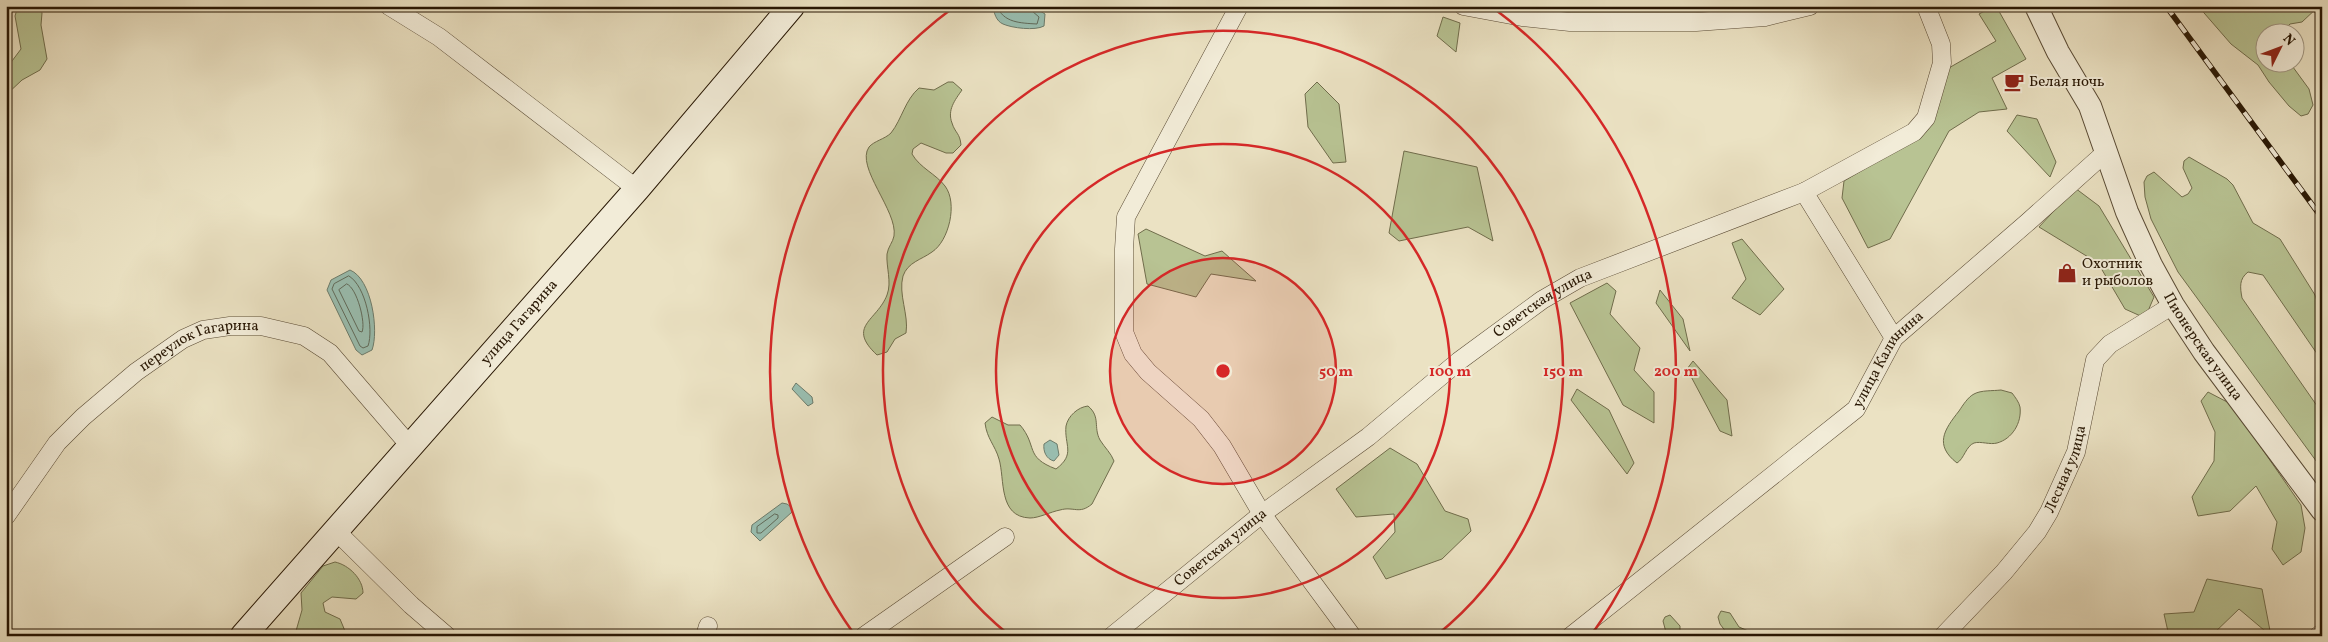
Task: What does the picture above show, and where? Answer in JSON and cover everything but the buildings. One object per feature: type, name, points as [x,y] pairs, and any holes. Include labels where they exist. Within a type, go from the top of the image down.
[{"type":"main road","name":"улица Гагарина","points":[[243,636],[637,189],[792,6]]},
{"type":"street","points":[[389,6],[439,37],[637,189]]},
{"type":"street","points":[[1239,6],[1225,37],[1126,217],[1124,332],[1133,354],[1148,372],[1195,413],[1217,440],[1262,514],[1352,636]]},
{"type":"street","points":[[1463,6],[1522,17],[1570,22],[1696,22],[1756,18],[1810,6]]},
{"type":"street","name":"Советская улица","points":[[1112,636],[1262,514],[1368,437],[1459,361],[1542,300],[1580,278],[1804,192],[1914,132],[1926,118],[1942,63],[1940,44],[1926,6]]},
{"type":"street","name":"Пионерская улица","points":[[2036,6],[2058,52],[2090,106],[2127,212],[2173,305],[2204,352],[2322,510]]},
{"type":"street","name":"улица Калинина","points":[[1571,636],[1856,409],[1894,338],[2106,152]]},
{"type":"street","points":[[1804,192],[1894,338]]},
{"type":"street","name":"Лесная улица","points":[[1943,636],[2004,572],[2037,532],[2049,512],[2076,452],[2095,360],[2110,344],[2173,305]]},
{"type":"street","name":"переулок Гагарина","points":[[6,516],[57,443],[83,417],[136,372],[183,339],[203,330],[230,326],[261,326],[304,336],[330,353],[410,446]]},
{"type":"street","points":[[335,530],[411,606],[447,636]]},
{"type":"street","points":[[864,636],[1005,537]]},
{"type":"street","points":[[2318,636],[2322,633]]},
{"type":"shaded area","points":[[18,6],[40,6],[47,59],[40,70],[22,80],[6,95],[6,69],[21,49],[15,16]]},
{"type":"shaded area","points":[[1996,6],[2026,59],[1992,78],[2007,109],[1979,112],[1949,131],[1890,239],[1868,248],[1842,198],[1844,181],[1925,133],[1947,69],[1996,41],[1979,14]]},
{"type":"shaded area","points":[[2198,6],[2319,6],[2302,22],[2256,22],[2256,63],[2231,44]]},
{"type":"shaded area","points":[[1443,17],[1460,23],[1456,52],[1437,36]]},
{"type":"shaded area","points":[[2263,72],[2297,72],[2309,89],[2313,105],[2308,114],[2301,116],[2289,106]]},
{"type":"shaded area","points":[[948,82],[953,82],[962,90],[952,105],[950,114],[961,145],[953,153],[946,153],[921,143],[913,149],[912,154],[919,163],[945,186],[949,193],[951,202],[950,221],[938,247],[911,264],[905,271],[902,290],[907,326],[906,333],[895,339],[887,352],[877,355],[868,345],[864,337],[864,330],[887,295],[889,285],[887,254],[894,236],[894,226],[872,177],[866,156],[871,145],[891,133],[910,98],[919,88],[934,90]]},
{"type":"shaded area","points":[[1317,82],[1339,104],[1346,162],[1333,163],[1308,127],[1305,94]]},
{"type":"shaded area","points":[[2017,115],[2037,119],[2056,162],[2050,177],[2007,131]]},
{"type":"shaded area","points":[[1404,151],[1477,167],[1493,241],[1468,227],[1399,241],[1389,233]]},
{"type":"shaded area","points":[[2189,157],[2227,179],[2233,185],[2253,223],[2280,239],[2315,295],[2322,318],[2322,361],[2263,275],[2248,272],[2243,277],[2241,284],[2242,298],[2322,413],[2322,469],[2178,272],[2151,219],[2145,197],[2144,182],[2147,176],[2154,172],[2182,197],[2188,194],[2192,188],[2183,168],[2184,161]]},
{"type":"shaded area","points":[[2075,188],[2099,206],[2154,297],[2145,318],[2125,309],[2098,263],[2039,227]]},
{"type":"shaded area","points":[[1146,229],[1205,256],[1222,251],[1256,281],[1211,274],[1196,297],[1147,284],[1138,234]]},
{"type":"shaded area","points":[[1742,239],[1784,289],[1760,315],[1732,298],[1746,279],[1732,243]]},
{"type":"shaded area","points":[[1607,283],[1616,291],[1610,314],[1640,348],[1634,370],[1654,392],[1654,423],[1623,405],[1570,303]]},
{"type":"shaded area","points":[[1660,290],[1683,319],[1690,351],[1656,303]]},
{"type":"shaded area","points":[[1693,361],[1727,400],[1732,436],[1720,431],[1687,369]]},
{"type":"shaded area","points":[[1577,389],[1609,410],[1634,463],[1627,474],[1571,400]]},
{"type":"shaded area","points":[[2001,390],[2012,393],[2019,405],[2019,419],[2015,429],[2007,438],[1997,443],[1974,443],[1957,463],[1950,456],[1944,444],[1944,437],[1949,425],[1972,395],[1980,392]]},
{"type":"shaded area","points":[[2208,392],[2231,404],[2301,505],[2305,528],[2301,552],[2283,565],[2272,549],[2277,522],[2256,486],[2230,511],[2198,516],[2192,497],[2214,461],[2215,432],[2201,401]]},
{"type":"shaded area","points":[[1088,406],[1096,418],[1100,440],[1114,461],[1092,504],[1080,510],[1065,509],[1033,518],[1020,516],[1012,511],[1005,496],[999,459],[987,433],[985,423],[992,417],[1008,425],[1020,425],[1039,460],[1056,469],[1066,459],[1068,449],[1066,426],[1069,419],[1077,410]]},
{"type":"shaded area","points":[[1390,448],[1417,464],[1445,511],[1468,519],[1471,531],[1442,559],[1386,579],[1373,557],[1395,532],[1394,514],[1356,517],[1336,489]]},
{"type":"shaded area","points":[[335,562],[345,566],[354,573],[361,583],[363,593],[356,599],[332,597],[323,603],[325,612],[340,619],[345,631],[341,636],[297,636],[296,631],[302,610],[301,593],[323,566]]},
{"type":"shaded area","points":[[2207,579],[2262,589],[2271,636],[2239,609],[2211,636],[2169,636],[2164,614],[2194,612]]},
{"type":"shaded area","points":[[1721,611],[1730,613],[1739,627],[1753,633],[1754,636],[1729,636],[1720,624],[1718,617]]},
{"type":"shaded area","points":[[1670,615],[1680,626],[1680,636],[1667,636],[1663,621],[1665,617]]},
{"type":"water","points":[[993,6],[1020,6],[1039,10],[1045,14],[1044,26],[1040,28],[1024,28],[1003,24],[997,19]]},
{"type":"water","points":[[350,270],[358,275],[364,284],[372,306],[374,319],[375,331],[372,350],[362,355],[356,350],[327,290],[331,280]]},
{"type":"water","points":[[796,383],[812,397],[813,403],[808,406],[792,389]]},
{"type":"water","points":[[1050,440],[1057,444],[1059,455],[1054,461],[1047,457],[1044,449],[1044,444]]},
{"type":"water","points":[[782,503],[791,507],[792,512],[760,541],[751,532],[752,525]]},
{"type":"railway","points":[[2166,6],[2322,218]]},
{"type":"place","name":"Белая ночь","points":[[2014,82]]},
{"type":"place","name":"Охотник и рыболов","points":[[2067,273]]}]
